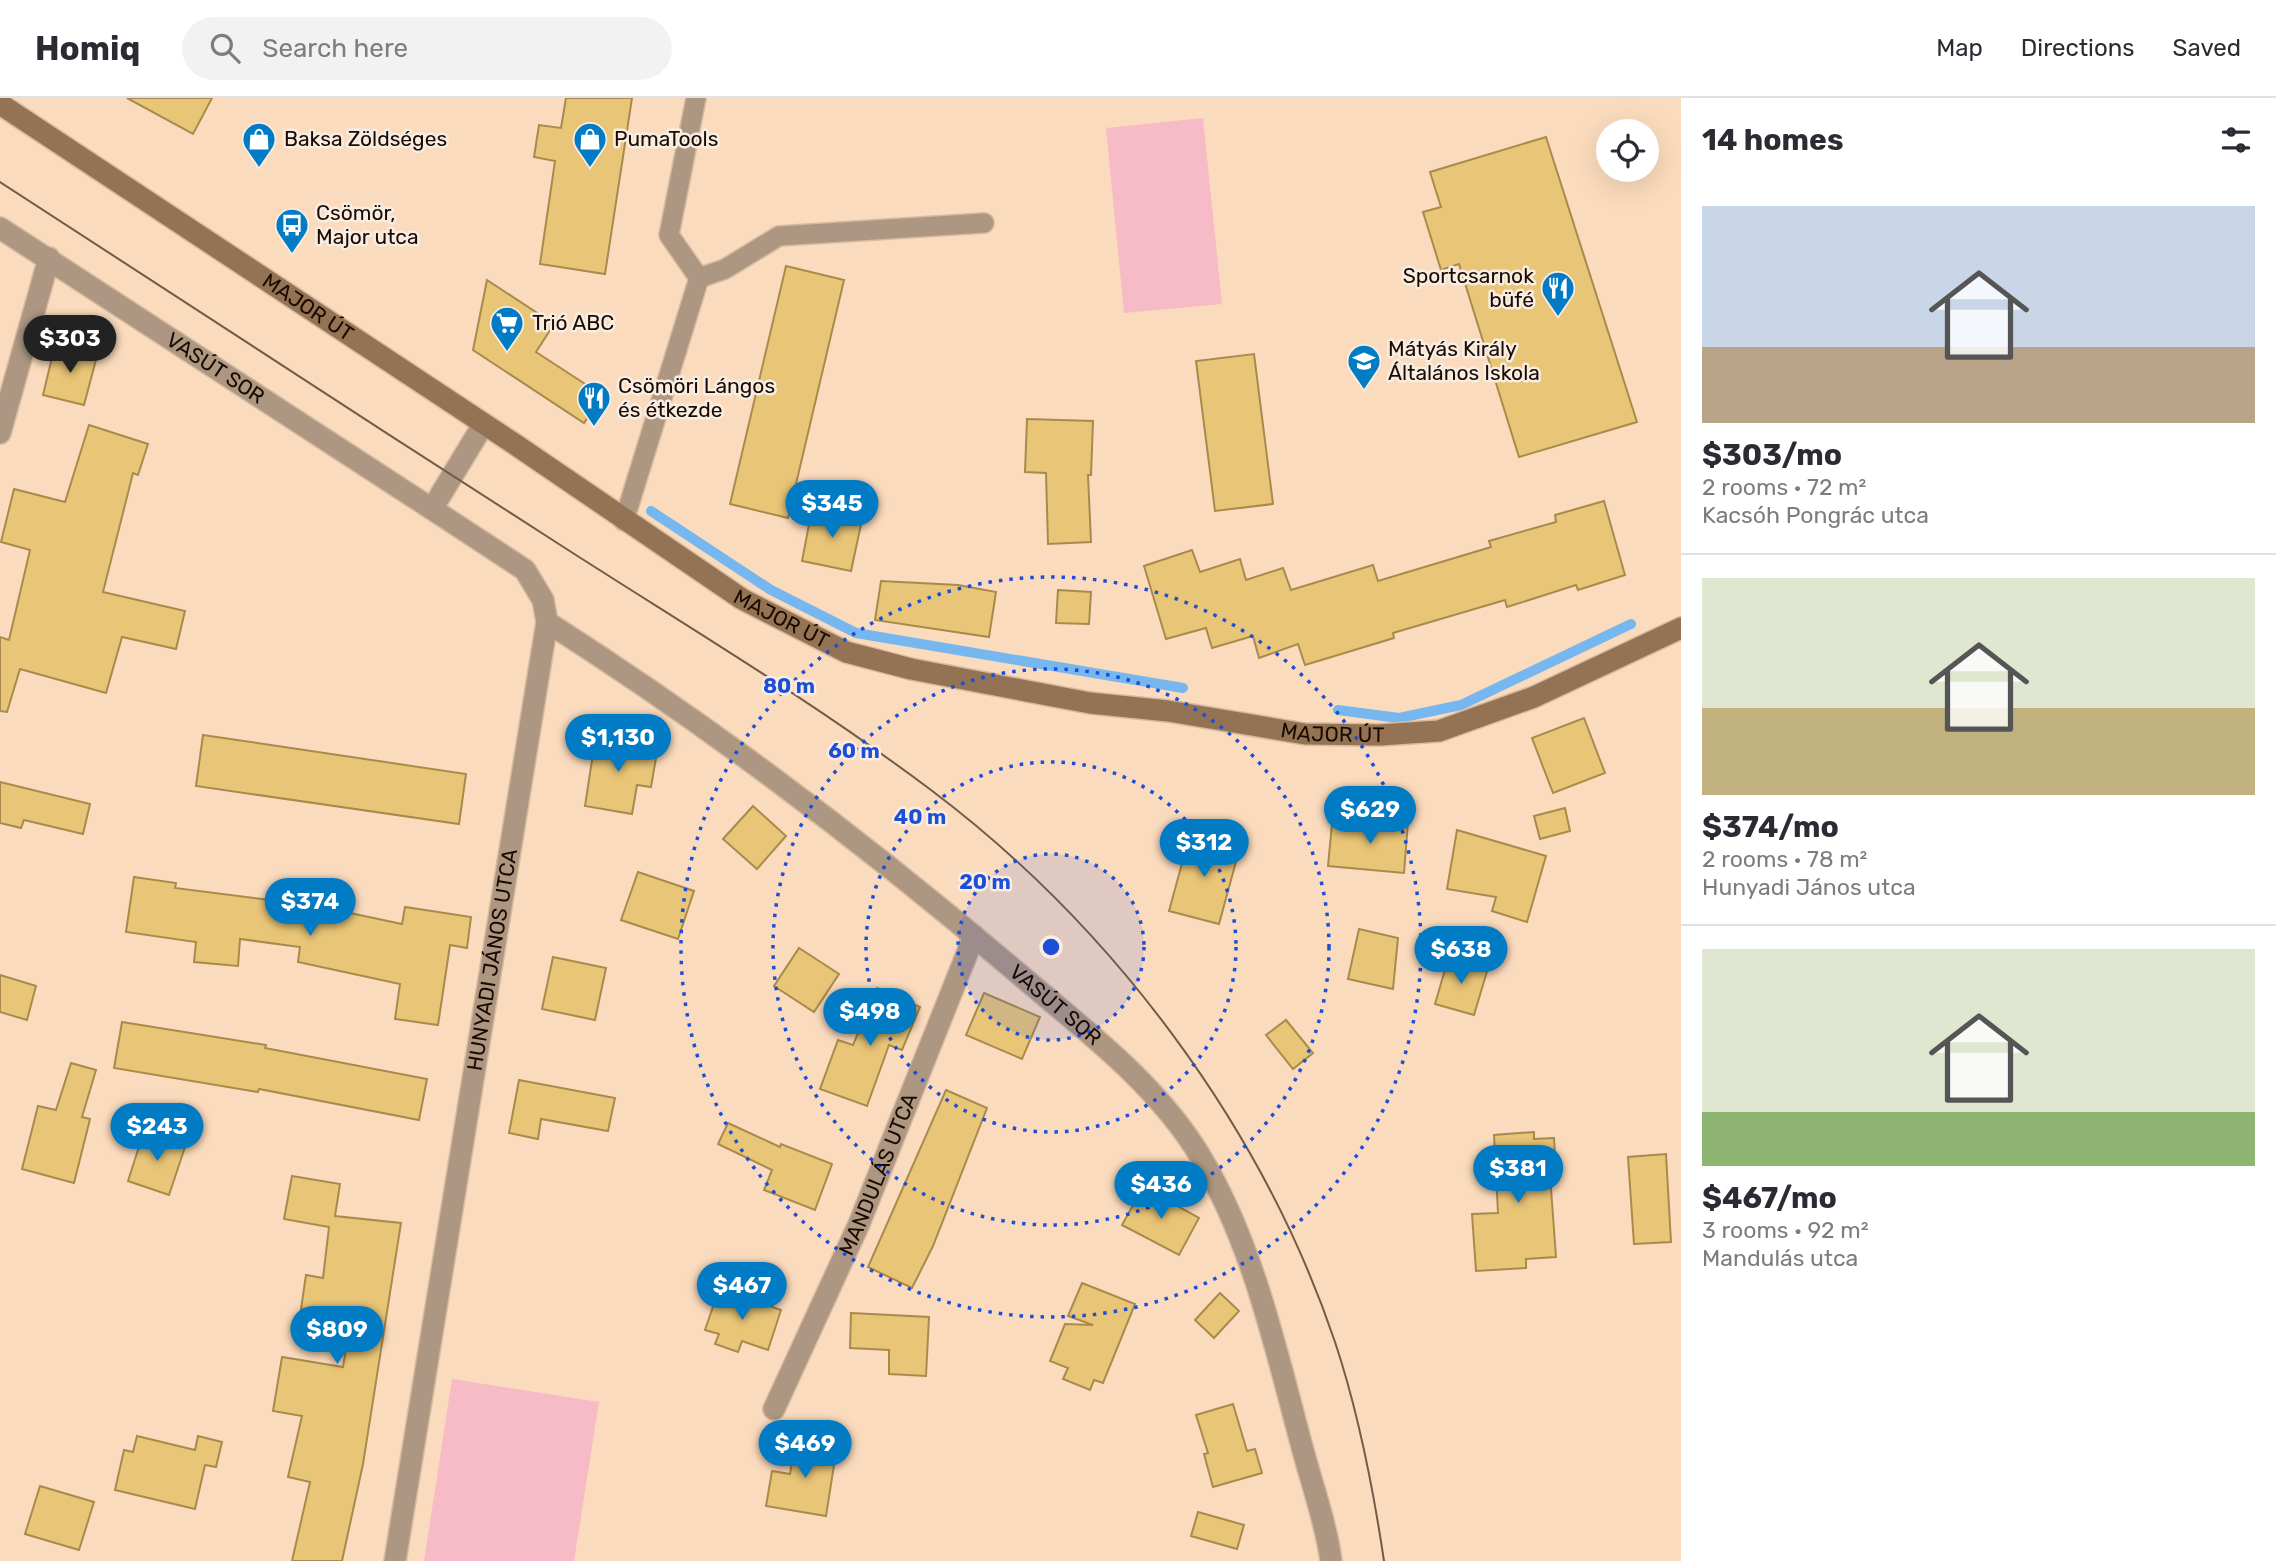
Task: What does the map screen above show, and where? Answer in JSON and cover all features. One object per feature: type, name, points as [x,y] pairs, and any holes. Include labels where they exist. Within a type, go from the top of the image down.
[{"type":"street","name":"MAJOR ÚT","points":[[0,104],[742,599],[846,652],[911,669],[1090,703],[1168,711],[1305,734],[1439,731],[1534,697],[1681,628]]},
{"type":"street","name":"VASÚT SOR","points":[[0,228],[432,509]]},
{"type":"street","points":[[0,433],[49,258]]},
{"type":"street","points":[[432,509],[482,425]]},
{"type":"street","name":"HUNYADI JÁNOS UTCA","points":[[395,1561],[547,622],[543,600],[524,570],[432,509]]},
{"type":"street","name":"VASÚT SOR","points":[[547,622],[676,705],[794,792],[974,936],[1106,1048],[1159,1098],[1199,1155],[1243,1244],[1280,1365],[1331,1561]]},
{"type":"street","name":"MANDULÁS UTCA","points":[[774,1409],[859,1224],[974,936]]},
{"type":"lane","points":[[696,98],[669,235],[699,278]]},
{"type":"lane","points":[[699,278],[725,269],[779,236],[984,223]]},
{"type":"lane","points":[[624,521],[699,278]]},
{"type":"shaded area","points":[[1203,118],[1222,304],[1124,313],[1106,128]]},
{"type":"shaded area","points":[[452,1379],[599,1402],[574,1561],[424,1561]]},
{"type":"building","points":[[127,98],[212,98],[193,134]]},
{"type":"building","points":[[566,98],[632,98],[605,274],[540,264],[555,161],[534,157],[539,125],[561,128]]},
{"type":"building","points":[[1546,137],[1637,422],[1519,457],[1459,264],[1441,270],[1423,212],[1441,207],[1430,172]]},
{"type":"building","points":[[786,266],[844,280],[788,518],[730,504]]},
{"type":"building","name":"Trió ABC","points":[[487,280],[554,324],[536,352],[602,395],[584,423],[473,350]]},
{"type":"building","points":[[55,345],[97,356],[84,405],[43,395]]},
{"type":"building","points":[[1254,354],[1273,504],[1215,511],[1196,361]]},
{"type":"building","points":[[1027,419],[1093,421],[1091,475],[1088,475],[1091,542],[1048,544],[1046,473],[1025,472]]},
{"type":"building","points":[[89,425],[148,444],[138,475],[133,473],[103,592],[185,611],[176,649],[122,637],[106,693],[20,669],[7,712],[0,711],[0,637],[9,640],[30,550],[1,542],[14,489],[65,502]]},
{"type":"building","points":[[1604,501],[1625,575],[1578,590],[1576,585],[1507,607],[1505,600],[1393,633],[1394,638],[1305,665],[1298,644],[1259,658],[1253,636],[1212,648],[1206,628],[1166,639],[1144,566],[1192,550],[1200,572],[1240,559],[1246,580],[1283,568],[1291,590],[1373,565],[1378,581],[1491,547],[1489,541],[1556,522],[1555,515]]},
{"type":"building","points":[[812,509],[862,520],[851,571],[802,561]]},
{"type":"building","points":[[881,581],[958,585],[996,592],[989,637],[875,620]]},
{"type":"building","points":[[1058,590],[1091,592],[1089,624],[1056,623]]},
{"type":"building","points":[[1584,718],[1605,773],[1553,793],[1532,738]]},
{"type":"building","points":[[596,734],[644,742],[641,756],[656,758],[651,787],[637,785],[632,814],[585,806]]},
{"type":"building","points":[[203,735],[466,774],[459,824],[196,786]]},
{"type":"building","points":[[0,782],[90,804],[83,834],[24,820],[21,828],[0,823]]},
{"type":"building","points":[[753,806],[786,836],[757,869],[723,839]]},
{"type":"building","points":[[1565,808],[1570,831],[1540,839],[1534,816]]},
{"type":"building","points":[[1358,818],[1408,822],[1404,873],[1328,866],[1332,824],[1357,826]]},
{"type":"building","points":[[1457,830],[1546,856],[1527,922],[1492,911],[1496,897],[1447,889]]},
{"type":"building","points":[[1190,834],[1240,847],[1219,924],[1169,911]]},
{"type":"building","points":[[638,872],[694,891],[678,939],[621,920]]},
{"type":"building","points":[[134,877],[176,883],[175,888],[317,906],[402,924],[405,907],[471,917],[467,948],[450,945],[438,1025],[395,1019],[400,984],[298,962],[300,947],[240,939],[238,966],[194,962],[196,942],[126,932]]},
{"type":"building","points":[[1359,929],[1398,938],[1393,989],[1348,979]]},
{"type":"building","points":[[799,948],[839,974],[814,1012],[774,986]]},
{"type":"building","points":[[1449,956],[1488,968],[1474,1015],[1435,1004]]},
{"type":"building","points":[[553,957],[606,968],[595,1020],[542,1009]]},
{"type":"building","points":[[0,975],[36,986],[27,1020],[0,1012]]},
{"type":"building","points":[[877,988],[920,1007],[902,1050],[889,1045],[867,1106],[820,1089],[838,1040],[853,1045]]},
{"type":"building","points":[[984,993],[1040,1017],[1022,1059],[966,1035]]},
{"type":"building","points":[[1286,1020],[1313,1053],[1293,1069],[1266,1035]]},
{"type":"building","points":[[122,1022],[266,1045],[265,1048],[427,1079],[419,1120],[259,1089],[258,1092],[114,1068]]},
{"type":"building","points":[[71,1063],[96,1070],[82,1117],[90,1119],[74,1183],[22,1169],[38,1106],[56,1110]]},
{"type":"building","points":[[519,1080],[615,1098],[608,1131],[541,1119],[538,1139],[509,1133]]},
{"type":"building","points":[[946,1090],[987,1108],[933,1246],[912,1288],[868,1267]]},
{"type":"building","points":[[728,1123],[780,1147],[781,1144],[832,1164],[815,1210],[764,1190],[772,1170],[718,1144]]},
{"type":"building","points":[[144,1131],[186,1144],[169,1195],[128,1181]]},
{"type":"building","points":[[1534,1132],[1534,1139],[1554,1138],[1556,1175],[1550,1175],[1556,1257],[1526,1259],[1526,1268],[1476,1271],[1472,1214],[1498,1213],[1494,1135]]},
{"type":"building","points":[[1666,1154],[1671,1242],[1634,1244],[1628,1157]]},
{"type":"building","points":[[292,1176],[340,1184],[335,1216],[401,1223],[363,1464],[342,1561],[292,1561],[310,1482],[288,1477],[302,1416],[273,1411],[282,1357],[343,1367],[351,1317],[301,1309],[306,1275],[323,1278],[329,1227],[284,1219]]},
{"type":"building","points":[[1143,1187],[1199,1218],[1179,1255],[1122,1225]]},
{"type":"building","points":[[1082,1283],[1135,1304],[1103,1383],[1094,1380],[1090,1390],[1063,1379],[1068,1368],[1050,1361],[1065,1324],[1093,1325],[1068,1316]]},
{"type":"building","points":[[719,1289],[781,1310],[768,1350],[742,1341],[738,1352],[715,1344],[719,1334],[705,1330]]},
{"type":"building","points":[[1220,1293],[1239,1311],[1214,1338],[1195,1320]]},
{"type":"building","points":[[851,1313],[929,1317],[926,1376],[889,1374],[889,1350],[850,1348]]},
{"type":"building","points":[[1233,1404],[1247,1451],[1255,1449],[1262,1473],[1213,1487],[1204,1454],[1208,1453],[1196,1415]]},
{"type":"building","points":[[137,1436],[195,1450],[198,1436],[222,1442],[216,1467],[205,1465],[195,1509],[115,1490],[124,1450],[133,1452]]},
{"type":"building","points":[[796,1439],[837,1446],[826,1516],[766,1506],[772,1471],[790,1474]]},
{"type":"building","points":[[40,1486],[94,1502],[79,1550],[25,1534]]},
{"type":"building","points":[[1198,1512],[1244,1525],[1237,1549],[1191,1536]]},
{"type":"waterway","points":[[651,511],[771,590],[856,633],[1183,688]]},
{"type":"waterway","points":[[1338,710],[1399,718],[1461,705],[1631,624]]},
{"type":"tram line","points":[[0,182],[842,726],[931,790],[998,844],[1061,904],[1120,968],[1174,1036],[1223,1109],[1267,1184],[1304,1262],[1344,1369],[1364,1451],[1384,1561]]},
{"type":"place","name":"Baksa Zöldséges","points":[[259,169]]},
{"type":"place","name":"PumaTools","points":[[590,169]]},
{"type":"place","name":"Csömör, Major utca","points":[[292,255]]},
{"type":"place","name":"Sportcsarnok büfé","points":[[1558,318]]},
{"type":"place","name":"Trió ABC","points":[[507,353]]},
{"type":"place","name":"Mátyás Király Általános Iskola","points":[[1364,391]]},
{"type":"place","name":"Csömöri Lángos és étkezde","points":[[594,428]]}]
